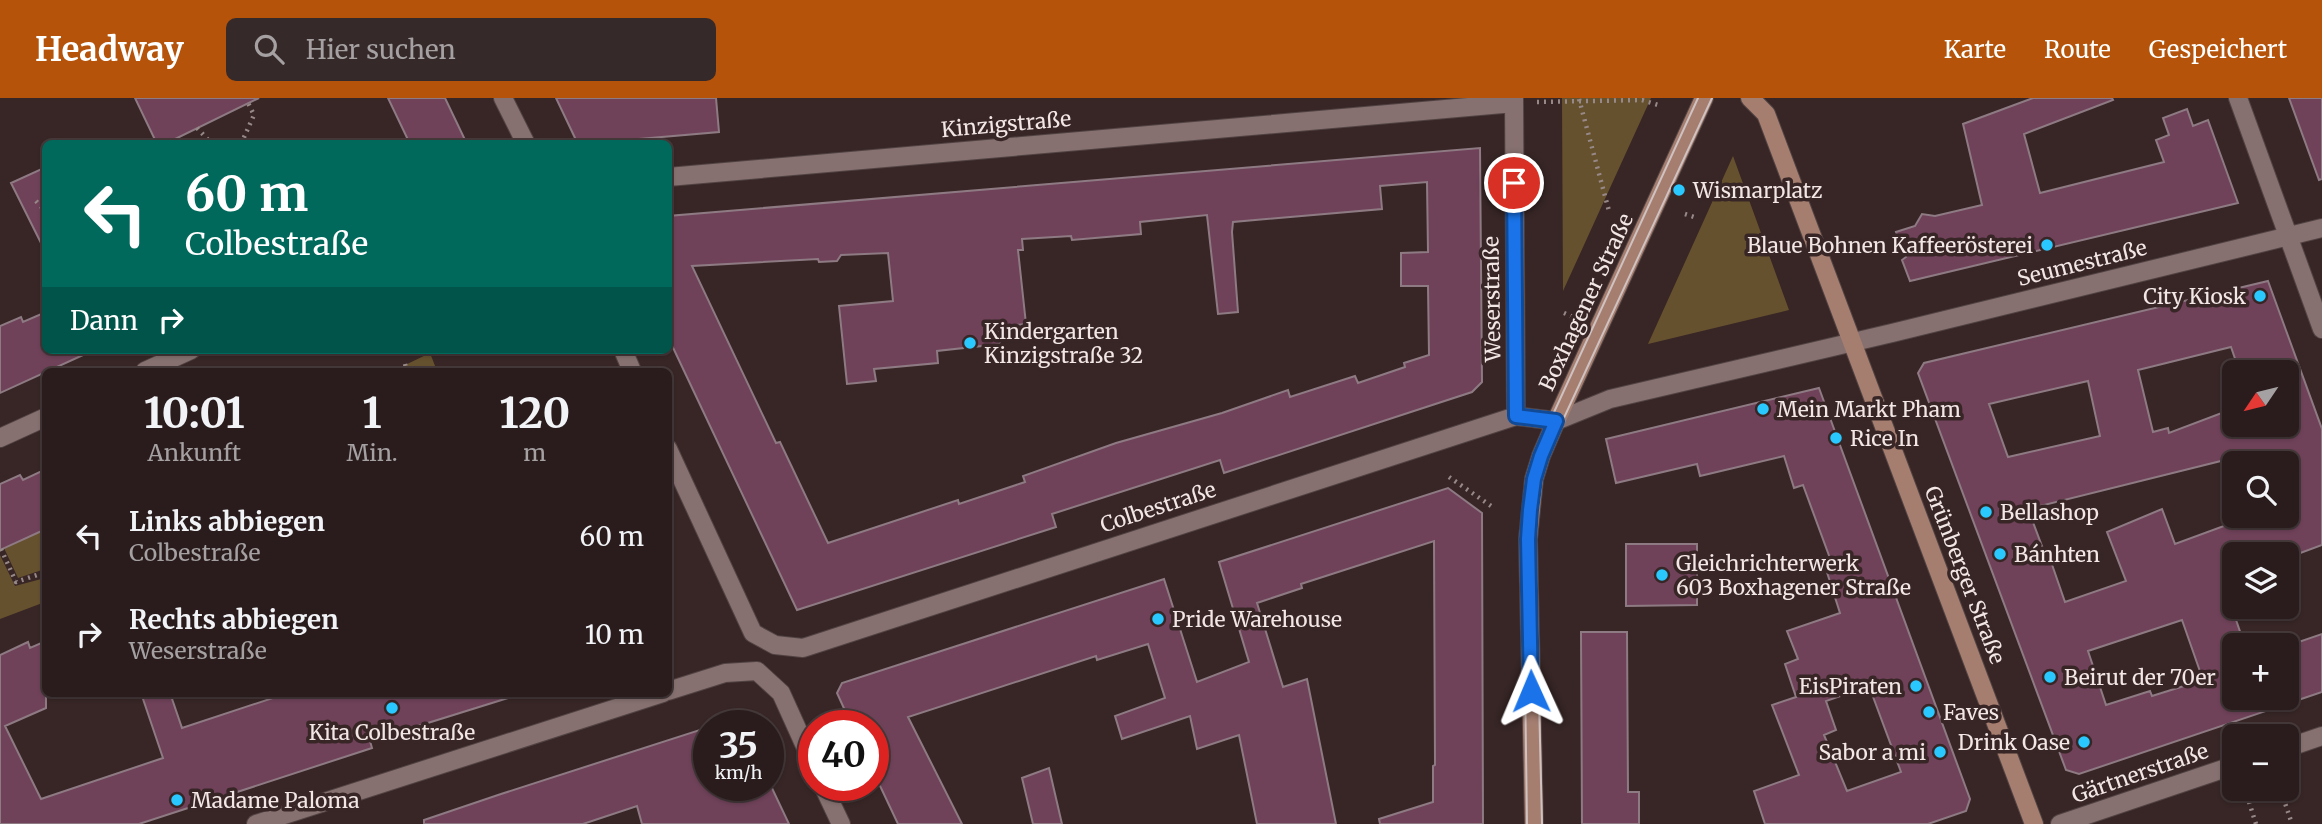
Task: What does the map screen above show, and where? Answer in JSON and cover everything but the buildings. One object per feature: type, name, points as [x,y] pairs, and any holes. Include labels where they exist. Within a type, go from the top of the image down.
[{"type":"street","points":[[503,98],[524,140]]},
{"type":"street","name":"Boxhagener Straße","points":[[1534,824],[1528,539],[1534,479],[1556,421],[1704,98]]},
{"type":"street","points":[[1556,421],[1601,402],[1853,342],[1766,114],[1750,98]]},
{"type":"street","points":[[2238,98],[2322,329]]},
{"type":"street","name":"Kinzigstraße","points":[[672,177],[1514,100]]},
{"type":"street","name":"Weserstraße","points":[[1514,100],[1516,416]]},
{"type":"street","name":"Seumestraße","points":[[1853,342],[2322,228]]},
{"type":"street","name":"Grünberger Straße","points":[[1853,342],[2034,824]]},
{"type":"street","points":[[152,368],[182,354]]},
{"type":"street","name":"Colbestraße","points":[[672,458],[753,633],[775,645],[803,648],[1516,416],[1556,421]]},
{"type":"street","points":[[0,438],[42,419]]},
{"type":"street","points":[[672,690],[725,673],[757,671],[781,693],[798,731]]},
{"type":"street","points":[[256,824],[651,697]]},
{"type":"street","points":[[2299,744],[2322,736]]},
{"type":"street","name":"Gärtnerstraße","points":[[2060,824],[2222,769]]},
{"type":"street","points":[[830,801],[841,824]]},
{"type":"path","points":[[1579,99],[1609,211]]},
{"type":"path","points":[[1562,101],[1642,99],[1658,105]]},
{"type":"path","points":[[243,140],[254,115],[248,103]]},
{"type":"path","points":[[197,128],[208,140]]},
{"type":"path","points":[[36,201],[42,208]]},
{"type":"path","points":[[1685,214],[1694,217]]},
{"type":"path","points":[[1564,313],[1573,317]]},
{"type":"path","points":[[405,364],[406,368]]},
{"type":"path","points":[[1449,477],[1494,508]]},
{"type":"path","points":[[1,550],[16,582],[42,573]]},
{"type":"path","points":[[2284,801],[2292,824]]},
{"type":"path","points":[[2249,802],[2256,824]]},
{"type":"shaded area","points":[[1562,98],[1651,98],[1563,291]]},
{"type":"shaded area","name":"Wismarplatz","points":[[1733,156],[1789,310],[1648,344]]},
{"type":"shaded area","points":[[430,354],[436,368],[402,368]]},
{"type":"shaded area","points":[[42,530],[42,570],[18,578],[4,548]]},
{"type":"shaded area","points":[[0,555],[15,586],[42,579],[42,603],[0,619]]},
{"type":"tram line","points":[[1527,824],[1523,529],[1531,468],[1539,445],[1698,98]]},
{"type":"tram line","points":[[1542,824],[1535,532],[1543,470],[1550,448],[1712,98]]},
{"type":"place","name":"Wismarplatz","points":[[1679,190]]},
{"type":"place","name":"Blaue Bohnen Kaffeerösterei","points":[[2047,245]]},
{"type":"place","name":"City Kiosk","points":[[2260,296]]},
{"type":"place","name":"Kindergarten Kinzigstraße 32","points":[[970,343]]},
{"type":"place","name":"Mein Markt Pham","points":[[1763,409]]},
{"type":"place","name":"Rice In","points":[[1836,438]]},
{"type":"place","name":"Bellashop","points":[[1986,512]]},
{"type":"place","name":"Bánhten","points":[[2000,554]]},
{"type":"place","name":"Gleichrichterwerk 603 Boxhagener Straße","points":[[1662,575]]},
{"type":"place","name":"Pride Warehouse","points":[[1158,619]]},
{"type":"place","name":"Beirut der 70er","points":[[2050,677]]},
{"type":"place","name":"EisPiraten","points":[[1916,686]]},
{"type":"place","name":"Kita Colbestraße","points":[[392,708]]},
{"type":"place","name":"Faves","points":[[1929,712]]},
{"type":"place","name":"Drink Oase","points":[[2084,742]]},
{"type":"place","name":"Sabor a mi","points":[[1940,752]]},
{"type":"place","name":"Madame Paloma","points":[[177,800]]},
{"type":"route","points":[[1514,183],[1516,416],[1556,421],[1534,479],[1530,510],[1528,539],[1531,691]]}]
